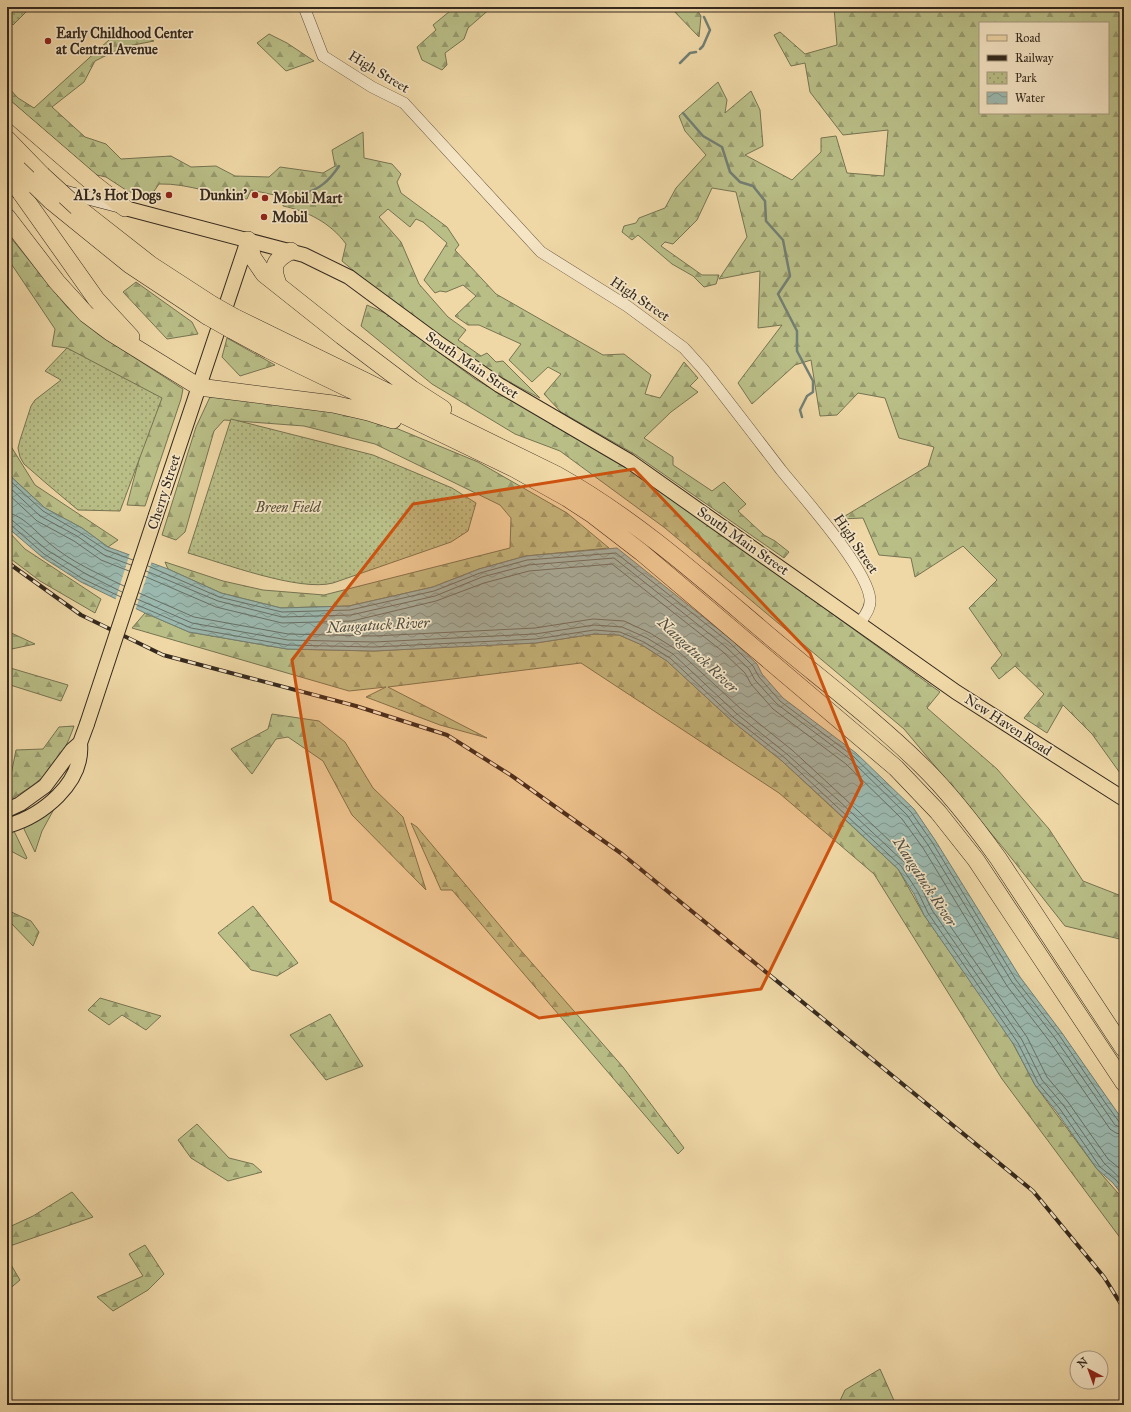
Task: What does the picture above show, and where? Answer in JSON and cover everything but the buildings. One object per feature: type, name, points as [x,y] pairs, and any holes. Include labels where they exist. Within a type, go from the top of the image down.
[{"type":"highway","points":[[7,109],[98,188],[125,208]]},
{"type":"highway","points":[[7,139],[42,175],[77,207],[209,310]]},
{"type":"highway","points":[[10,169],[21,193],[96,299],[152,358]]},
{"type":"highway","points":[[10,169],[130,265],[232,323],[269,350],[515,468],[567,498],[618,533],[857,733],[918,789],[976,860],[1124,1083]]},
{"type":"highway","points":[[7,217],[60,286],[86,314],[110,332],[199,387],[315,401],[351,407],[399,422],[515,468]]},
{"type":"highway","points":[[248,240],[250,250],[257,265],[278,284],[412,389],[491,442]]},
{"type":"highway","points":[[278,284],[273,269],[276,261],[291,251]]},
{"type":"highway","points":[[232,323],[274,338],[491,442],[583,490],[632,523],[853,706],[922,766],[981,834],[1124,1049]]},
{"type":"main road","name":"South Main Street","points":[[10,169],[125,208],[291,251],[321,262],[349,277],[437,342],[499,385],[629,461],[860,623],[893,648]]},
{"type":"main road","name":"Cherry Street","points":[[7,826],[40,810],[72,780],[81,754],[80,743],[248,240]]},
{"type":"main road","name":"New Haven Road","points":[[893,648],[956,692],[1124,799]]},
{"type":"main road","name":"Cherry Street","points":[[7,810],[20,804],[45,786],[72,750],[80,743]]},
{"type":"street","name":"High Street","points":[[304,7],[323,56],[372,87],[404,103],[541,252],[627,306],[684,348],[704,369],[836,538],[857,569],[870,598],[868,611],[860,623]]},
{"type":"highlighted area","points":[[634,469],[810,653],[862,783],[761,989],[539,1018],[331,901],[292,660],[413,504]]},
{"type":"green space","points":[[7,7],[31,7],[13,25],[7,18]]},
{"type":"green space","points":[[455,7],[492,7],[468,28],[464,39],[445,53],[447,65],[442,70],[422,60],[417,47],[436,30],[433,25]]},
{"type":"green space","points":[[670,7],[695,7],[701,16],[699,37]]},
{"type":"green space","points":[[834,7],[1124,7],[1124,774],[1120,773],[1092,734],[1063,705],[1047,733],[1024,718],[1044,694],[1015,666],[999,679],[991,668],[1002,655],[969,608],[997,580],[963,546],[915,577],[911,558],[879,555],[863,518],[840,519],[928,466],[934,447],[899,438],[885,398],[858,393],[837,415],[820,416],[811,360],[795,365],[752,404],[738,383],[782,325],[758,328],[760,271],[719,279],[747,237],[736,192],[712,188],[697,220],[673,244],[665,242],[661,246],[702,275],[719,275],[716,284],[704,287],[693,276],[672,264],[638,235],[632,240],[622,232],[624,226],[636,223],[639,218],[665,208],[676,188],[706,155],[685,131],[679,116],[718,82],[727,100],[725,113],[751,91],[760,110],[763,146],[745,155],[792,180],[821,152],[821,138],[836,136],[847,173],[884,176],[888,130],[843,135],[810,92],[805,63],[791,66],[774,35],[780,32],[805,54],[837,45]]},
{"type":"green space","points":[[121,29],[154,41],[123,47],[95,61],[84,82],[52,107],[85,137],[106,144],[121,159],[171,156],[191,167],[216,166],[235,176],[269,177],[280,167],[323,173],[335,166],[332,150],[363,132],[364,158],[392,164],[401,174],[397,182],[401,193],[447,227],[459,245],[455,250],[496,294],[603,355],[624,354],[651,375],[645,394],[660,398],[684,362],[698,378],[690,386],[698,392],[671,412],[644,438],[673,457],[673,465],[712,491],[724,482],[746,504],[738,511],[764,535],[775,541],[789,552],[784,558],[636,455],[561,412],[544,394],[561,374],[548,367],[532,382],[509,360],[521,344],[479,325],[468,325],[455,316],[476,296],[463,285],[446,292],[440,291],[435,293],[424,280],[447,243],[423,222],[416,219],[410,227],[388,209],[379,217],[401,242],[419,284],[448,317],[466,330],[458,340],[481,356],[487,353],[496,362],[503,361],[540,398],[488,369],[437,335],[388,299],[342,261],[346,244],[333,230],[326,224],[310,215],[283,206],[284,197],[251,190],[247,199],[170,184],[159,184],[152,194],[129,192],[106,177],[92,174],[7,102],[7,86],[18,98],[34,108]]},
{"type":"green space","points":[[269,34],[287,43],[314,61],[286,71],[257,43]]},
{"type":"green space","points":[[7,233],[67,307],[98,334],[183,389],[145,506],[127,505],[154,402],[67,348],[52,346],[55,329],[10,262],[7,261]]},
{"type":"green space","points":[[136,282],[192,322],[198,334],[167,339],[123,292]]},
{"type":"green space","points":[[367,305],[387,314],[475,379],[628,469],[776,573],[940,692],[927,708],[997,769],[1049,829],[1083,881],[1124,897],[1124,940],[1065,926],[1005,850],[904,729],[665,528],[560,451],[515,434],[432,384],[361,326]]},
{"type":"green space","points":[[227,338],[275,365],[240,376],[222,357]]},
{"type":"green space","points":[[67,348],[162,398],[120,511],[78,510],[24,464],[20,457],[18,448],[31,406],[35,400],[61,380],[45,371]]},
{"type":"green space","points":[[210,397],[311,405],[386,424],[478,462],[567,513],[609,548],[526,556],[479,569],[433,587],[349,606],[281,608],[221,593],[168,569],[165,562],[223,581],[263,590],[324,595],[510,548],[511,518],[500,505],[375,444],[304,426],[224,420],[214,431],[185,532],[176,540],[162,535],[196,427]]},
{"type":"green space","name":"Breen Field","points":[[231,419],[373,455],[452,488],[476,503],[468,531],[451,542],[333,583],[318,585],[301,584],[281,580],[188,553]]},
{"type":"green space","points":[[7,440],[35,485],[118,540],[108,547],[82,528],[45,508],[7,473]]},
{"type":"green space","points":[[7,530],[25,549],[101,599],[95,613],[40,581],[7,556]]},
{"type":"green space","points":[[145,613],[189,632],[287,649],[374,651],[536,643],[594,634],[619,635],[642,645],[667,661],[732,721],[782,761],[898,869],[924,915],[1010,1038],[1035,1085],[1097,1169],[1124,1200],[1124,1243],[1002,1079],[874,874],[779,793],[581,663],[388,687],[487,738],[440,725],[366,697],[386,687],[349,691],[132,628]]},
{"type":"green space","points":[[7,631],[35,644],[7,650]]},
{"type":"green space","points":[[7,667],[68,685],[61,701],[7,684]]},
{"type":"green space","points":[[272,714],[319,721],[345,742],[373,788],[403,817],[426,890],[352,815],[323,761],[288,737],[276,739],[252,774],[231,749],[268,729]]},
{"type":"green space","points":[[74,726],[63,751],[49,771],[31,787],[7,801],[7,777],[11,775],[16,750],[43,749],[59,727]]},
{"type":"green space","points":[[59,800],[42,831],[35,852],[24,829],[26,823]]},
{"type":"green space","points":[[411,823],[417,827],[517,946],[623,1067],[684,1148],[678,1154],[452,890],[441,890]]},
{"type":"green space","points":[[13,829],[27,858],[26,859],[7,849],[7,831]]},
{"type":"green space","points":[[253,906],[298,963],[277,976],[251,970],[218,933]]},
{"type":"green space","points":[[7,910],[31,921],[39,932],[33,946],[12,924],[7,923]]},
{"type":"green space","points":[[100,998],[161,1016],[146,1030],[122,1015],[109,1025],[88,1010]]},
{"type":"green space","points":[[330,1014],[363,1066],[326,1080],[290,1035]]},
{"type":"green space","points":[[197,1124],[229,1158],[253,1164],[262,1172],[228,1181],[191,1158],[178,1140]]},
{"type":"green space","points":[[72,1192],[93,1217],[7,1247],[7,1228],[33,1216]]},
{"type":"green space","points":[[145,1245],[164,1274],[148,1290],[113,1311],[97,1297],[143,1276],[129,1254]]},
{"type":"green space","points":[[7,1258],[20,1280],[7,1291]]},
{"type":"green space","points":[[880,1369],[896,1405],[838,1405],[845,1390]]},
{"type":"water","name":"Naugatuck River","points":[[7,473],[45,508],[82,528],[108,547],[168,569],[221,593],[281,608],[349,606],[433,587],[479,569],[526,556],[617,548],[732,640],[757,664],[762,674],[783,698],[856,753],[914,809],[935,840],[1020,977],[1062,1033],[1124,1122],[1124,1197],[1113,1183],[1097,1169],[1056,1111],[1035,1085],[1014,1045],[924,915],[914,894],[898,869],[782,761],[732,721],[667,661],[642,645],[619,635],[594,634],[536,643],[374,651],[287,649],[189,632],[145,613],[81,582],[42,557],[7,527]]},
{"type":"pier","points":[[130,553],[152,561],[135,611],[115,601]]},
{"type":"waterway","points":[[700,49],[703,46],[710,30],[704,17]]},
{"type":"waterway","points":[[680,63],[690,53],[696,52]]},
{"type":"waterway","points":[[683,113],[703,136],[722,147],[730,172],[740,182],[753,186],[765,201],[766,221],[783,240],[790,276],[778,294],[797,331],[797,351],[813,381],[813,392],[807,396],[800,410],[802,417]]},
{"type":"waterway","points":[[302,194],[314,190],[323,184],[339,166]]},
{"type":"railway","points":[[7,562],[81,615],[163,655],[356,706],[447,735],[512,776],[622,854],[1033,1191],[1104,1277],[1124,1309]]},
{"type":"place","name":"Early Childhood Center at Central Avenue","points":[[48,41]]},
{"type":"place","name":"AL's Hot Dogs","points":[[169,195]]},
{"type":"place","name":"Dunkin'","points":[[255,195]]},
{"type":"place","name":"Mobil Mart","points":[[265,198]]},
{"type":"place","name":"Mobil","points":[[264,217]]}]
